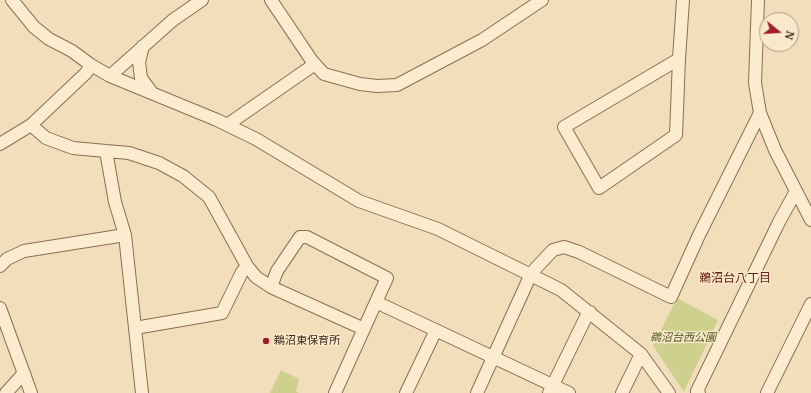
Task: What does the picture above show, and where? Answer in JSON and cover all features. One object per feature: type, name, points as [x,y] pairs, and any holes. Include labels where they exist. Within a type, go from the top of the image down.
[{"type":"street","points":[[12,0],[34,27],[49,39],[72,51],[91,65],[110,76],[227,125],[262,142],[310,173],[359,201],[438,229],[561,290],[641,354],[669,393]]},
{"type":"street","points":[[110,76],[173,20],[202,0]]},
{"type":"street","points":[[271,0],[314,64],[324,74],[360,84],[397,85],[482,40],[542,0]]},
{"type":"street","points":[[679,59],[564,127],[599,188],[676,135],[683,0]]},
{"type":"street","points":[[758,0],[755,83],[760,113],[775,150],[811,220]]},
{"type":"street","points":[[143,46],[139,62],[141,78],[153,94]]},
{"type":"street","points":[[227,125],[314,64]]},
{"type":"street","points":[[0,144],[31,125],[86,73],[91,65]]},
{"type":"street","points":[[477,393],[531,274],[553,250],[564,247],[579,252],[671,297],[699,235],[760,113]]},
{"type":"street","points":[[31,125],[46,138],[73,148],[129,153],[159,163],[183,176],[209,197],[247,266],[256,277],[271,287],[364,329]]},
{"type":"street","points":[[106,151],[115,202],[125,235],[142,393]]},
{"type":"street","points":[[700,393],[697,390],[779,222],[796,191]]},
{"type":"street","points":[[0,266],[7,259],[24,251],[125,235]]},
{"type":"street","points":[[271,287],[277,271],[300,237],[307,237],[387,278],[335,393]]},
{"type":"street","points":[[135,328],[222,313],[242,272],[247,266]]},
{"type":"street","points":[[376,302],[494,357],[551,389],[569,393]]},
{"type":"street","points":[[767,393],[811,304]]},
{"type":"street","points":[[0,308],[31,393]]},
{"type":"street","points":[[551,389],[586,317],[590,312]]},
{"type":"street","points":[[406,393],[436,330]]},
{"type":"street","points":[[622,393],[641,354]]},
{"type":"street","points":[[6,393],[24,373]]},
{"type":"green space","name":"鵜沼台西公園","points":[[677,298],[718,320],[684,392],[653,346]]},
{"type":"green space","points":[[281,370],[299,379],[296,391],[299,393],[270,393]]},
{"type":"place","name":"鵜沼東保育所","points":[[266,341]]},
{"type":"district","name":"鵜沼台八丁目","points":[[735,279]]}]
